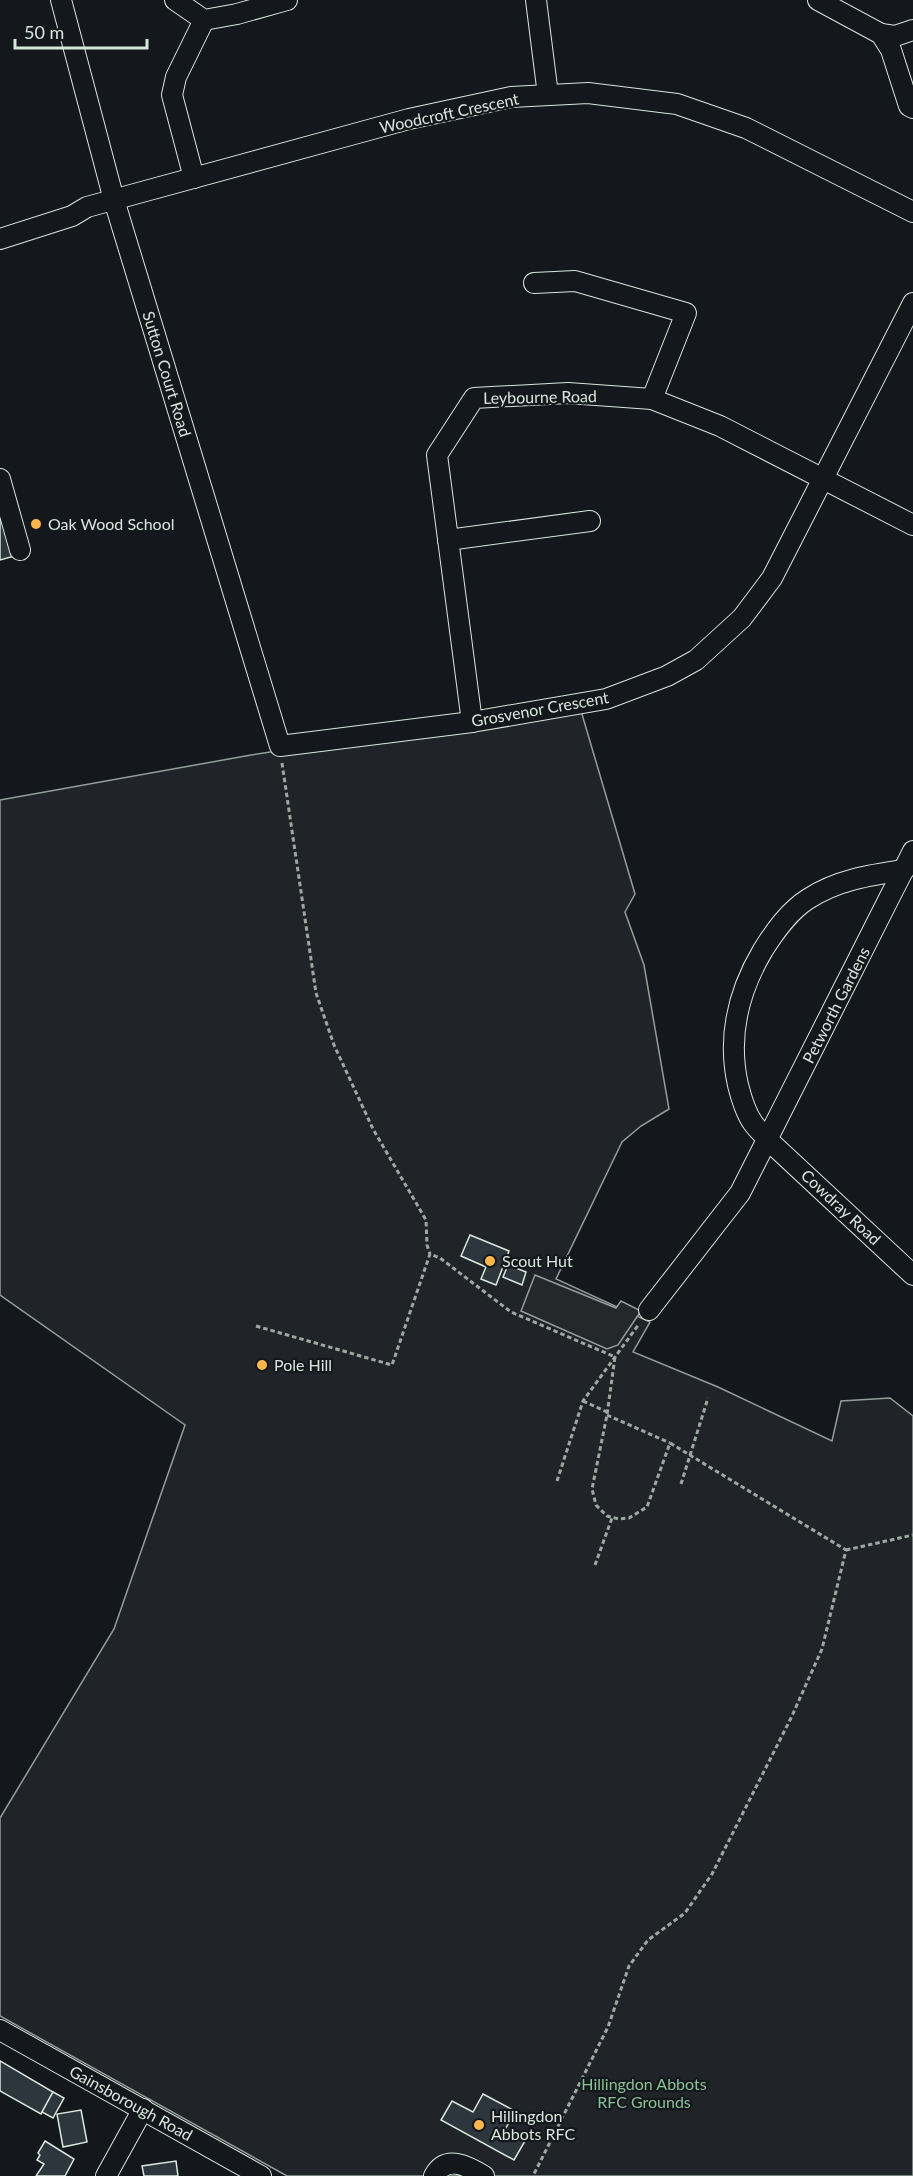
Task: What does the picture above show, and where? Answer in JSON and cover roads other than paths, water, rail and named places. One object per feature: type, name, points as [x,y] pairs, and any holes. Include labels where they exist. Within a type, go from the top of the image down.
[{"type":"street","name":"Sutton Court Road","points":[[61,0],[114,200],[280,746]]},
{"type":"street","points":[[175,0],[204,20],[237,14],[287,0]]},
{"type":"street","points":[[536,0],[548,95]]},
{"type":"street","points":[[818,0],[881,34],[895,36],[913,30]]},
{"type":"street","points":[[194,178],[172,94],[176,77],[204,20]]},
{"type":"street","points":[[881,34],[891,50],[909,106],[913,108]]},
{"type":"street","name":"Woodcroft Crescent","points":[[0,239],[72,216],[87,207],[409,119],[512,97],[588,93],[677,104],[746,128],[913,212]]},
{"type":"street","points":[[534,283],[575,281],[686,313],[652,399]]},
{"type":"street","name":"Grosvenor Crescent","points":[[280,746],[472,722],[606,699],[667,676],[696,660],[742,618],[772,578],[825,479],[913,303]]},
{"type":"street","name":"Leybourne Road","points":[[472,722],[437,455],[474,398],[568,393],[652,399],[720,426],[913,525]]},
{"type":"street","points":[[0,479],[20,550]]},
{"type":"street","points":[[448,540],[590,522]]},
{"type":"street","name":"Petworth Gardens","points":[[649,1310],[740,1193],[913,851]]},
{"type":"street","points":[[768,1140],[752,1122],[740,1095],[733,1063],[734,1027],[740,996],[753,968],[786,917],[807,899],[834,885],[904,870]]},
{"type":"street","name":"Cowdray Road","points":[[768,1140],[913,1275]]},
{"type":"street","name":"Gainsborough Road","points":[[0,2030],[261,2176]]},
{"type":"street","points":[[106,2176],[143,2109]]},
{"type":"street","points":[[434,2176],[437,2170],[451,2163],[467,2165],[484,2176]]},
{"type":"place","name":"Oak Wood School","points":[[36,524]]},
{"type":"place","name":"Scout Hut","points":[[490,1261]]},
{"type":"place","name":"Pole Hill","points":[[262,1365]]},
{"type":"place","name":"Hillingdon Abbots RFC","points":[[479,2125]]},
{"type":"park label","name":"Hillingdon Abbots RFC Grounds","points":[[644,2093]]}]
